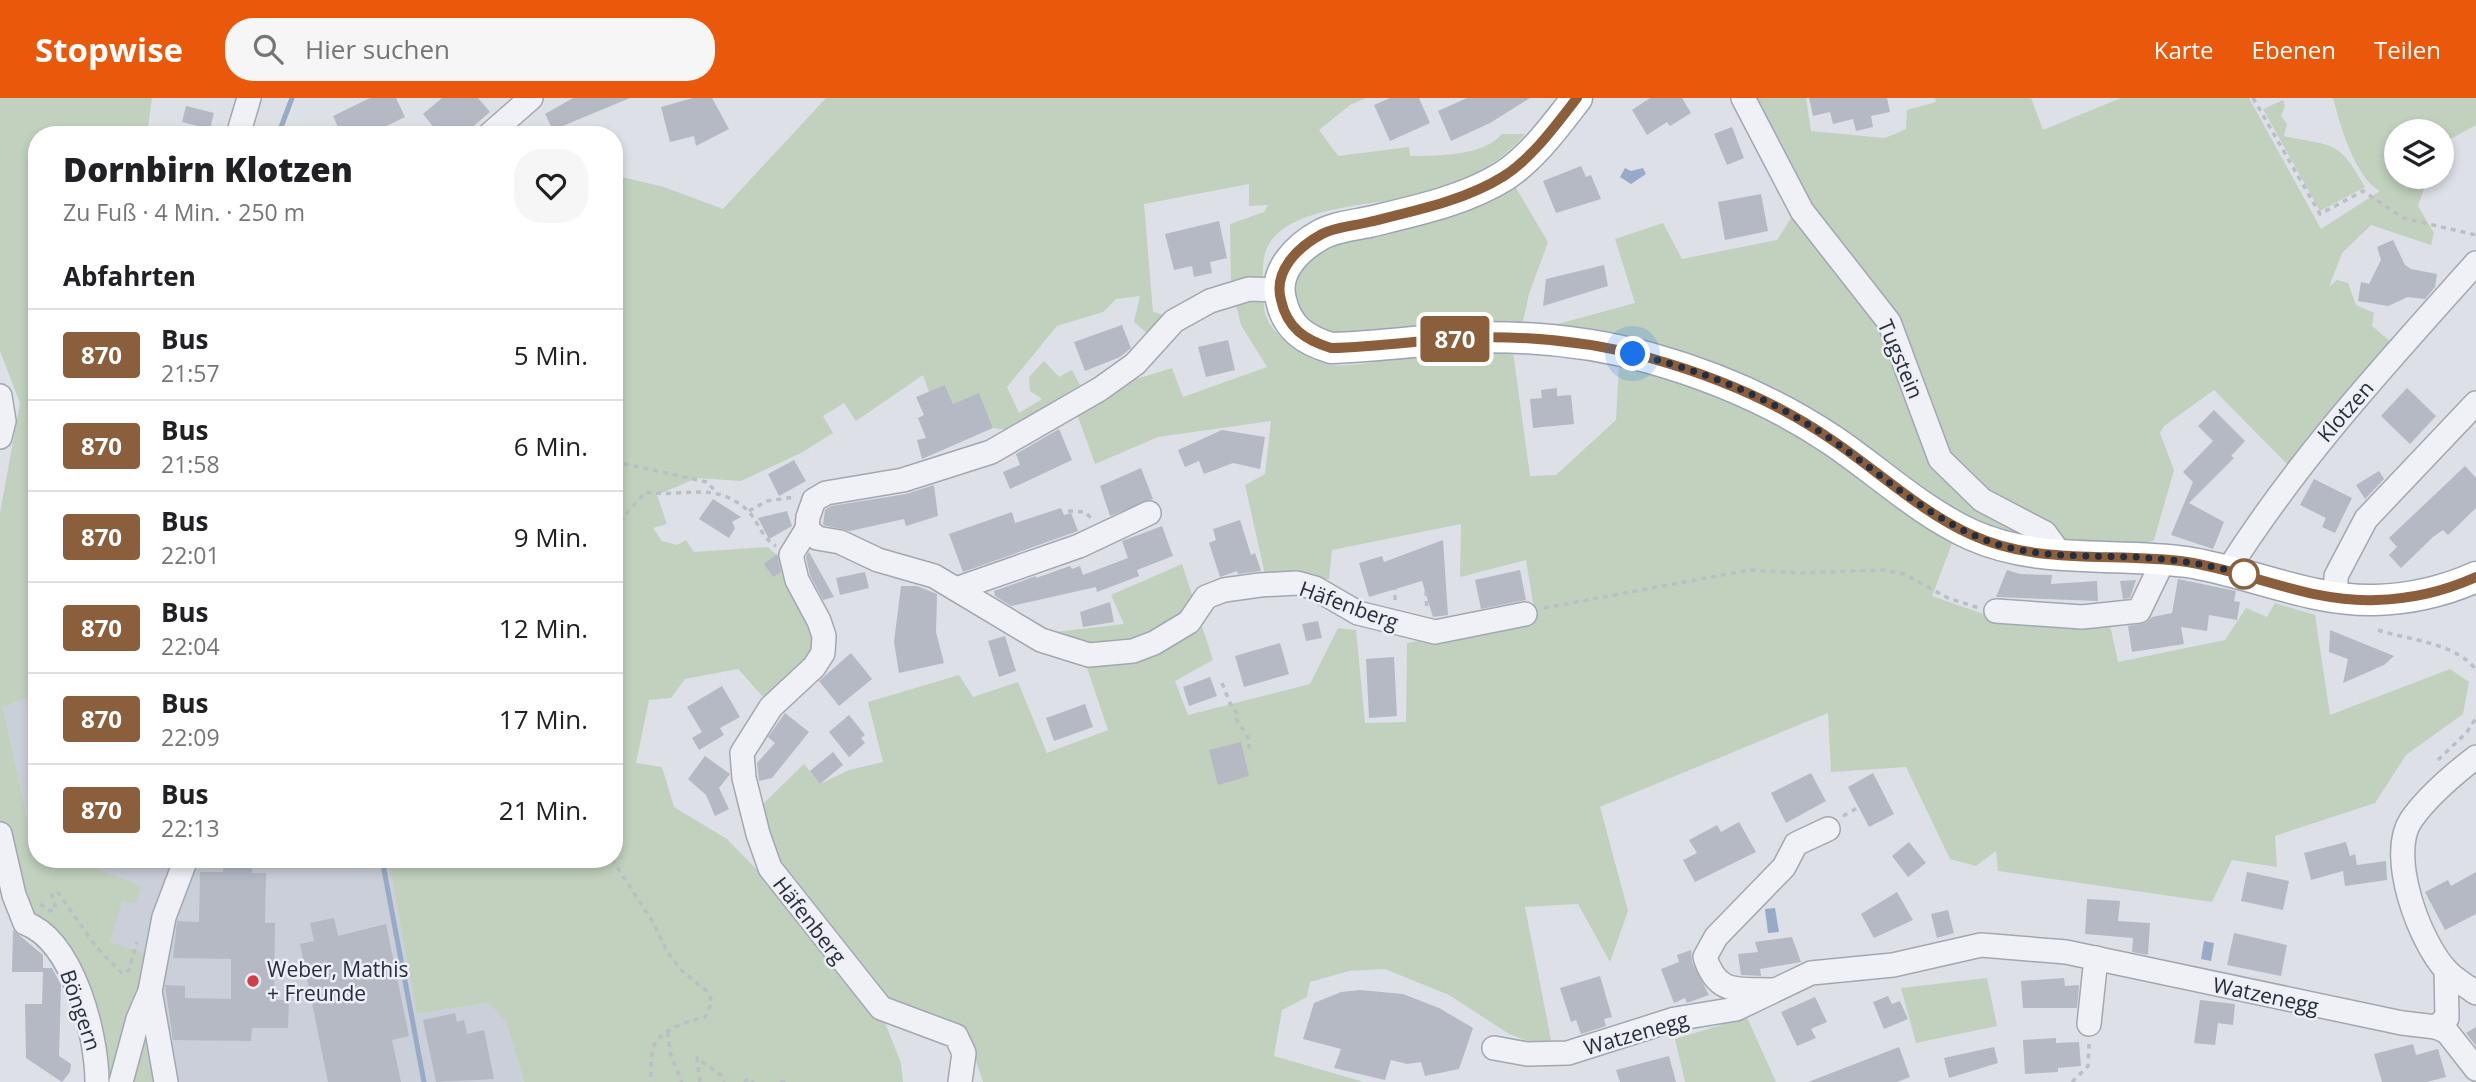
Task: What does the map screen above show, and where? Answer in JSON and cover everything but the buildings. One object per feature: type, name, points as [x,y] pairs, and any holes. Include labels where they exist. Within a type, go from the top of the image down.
[{"type":"main road","points":[[1577,98],[1551,132],[1505,175],[1455,199],[1324,233],[1299,250],[1284,268],[1278,290],[1284,315],[1296,331],[1313,342],[1331,348],[1373,348],[1458,338],[1543,339],[1650,358],[1718,380],[1803,422],[1939,517],[1998,545],[2061,555],[2164,559],[2228,570],[2336,598],[2375,601],[2447,588],[2476,577]]},
{"type":"street","points":[[241,126],[249,98]]},
{"type":"street","points":[[499,126],[531,98]]},
{"type":"street","name":"Tugstein","points":[[1743,98],[1802,211],[1889,322],[1940,459],[1982,500],[2045,533],[2061,555]]},
{"type":"street","name":"Klotzen","points":[[2228,570],[2264,513],[2322,436],[2476,264]]},
{"type":"street","points":[[791,555],[807,529],[807,517],[814,500],[826,493],[903,480],[991,452],[1118,377],[1135,364],[1174,321],[1210,301],[1249,289],[1278,290]]},
{"type":"street","points":[[0,396],[4,421],[0,437]]},
{"type":"street","points":[[2336,598],[2336,576],[2366,519],[2476,403]]},
{"type":"street","points":[[956,589],[1079,546],[1149,513]]},
{"type":"street","name":"Häfenberg","points":[[807,529],[817,537],[841,542],[878,560],[934,576],[1041,640],[1088,655],[1133,651],[1154,643],[1189,622],[1206,597],[1224,590],[1260,585],[1297,583],[1315,588],[1358,613],[1435,632],[1525,614]]},
{"type":"street","name":"Häfenberg","points":[[791,555],[797,580],[824,636],[822,653],[814,667],[771,707],[742,753],[744,778],[758,834],[769,868],[881,1008],[956,1036],[964,1053],[960,1082]]},
{"type":"street","points":[[1996,611],[2082,617],[2139,611],[2164,559]]},
{"type":"street","points":[[2476,757],[2435,794],[2411,821],[2403,845],[2404,875],[2420,928],[2446,970],[2476,993]]},
{"type":"street","name":"Watzenegg","points":[[1773,990],[1731,989],[1718,983],[1705,957],[1716,937],[1784,867],[1796,844],[1828,829]]},
{"type":"street","name":"Böngern","points":[[0,834],[14,893],[25,923],[43,934],[61,954],[75,983],[97,1052],[97,1082]]},
{"type":"street","points":[[121,1082],[138,1018],[150,991],[163,924],[183,868]]},
{"type":"street","name":"Watzenegg","points":[[1494,1048],[1527,1054],[1568,1053],[1675,1019],[1736,1009],[1811,973],[1893,965],[1981,944],[2066,952],[2389,1021],[2436,1027]]},
{"type":"street","points":[[2090,1024],[2096,958]]},
{"type":"street","points":[[2446,970],[2447,1017],[2436,1027],[2447,1031],[2476,1069]]},
{"type":"street","points":[[150,991],[166,1082]]},
{"type":"path","points":[[2253,98],[2320,214],[2364,191],[2403,218],[2476,235]]},
{"type":"path","points":[[623,464],[707,482],[715,491],[749,511],[766,540],[791,555]]},
{"type":"path","points":[[623,520],[645,492],[668,496],[715,491]]},
{"type":"path","points":[[749,511],[787,497],[814,500]]},
{"type":"path","points":[[1068,511],[1085,512],[1093,520],[1090,524]]},
{"type":"path","points":[[1525,614],[1749,570],[1851,573],[1884,570],[1904,574],[1948,598],[1996,611]]},
{"type":"path","points":[[1395,589],[1395,600]]},
{"type":"path","points":[[1426,590],[1429,601],[1426,617]]},
{"type":"path","points":[[2378,630],[2447,650],[2469,660],[2476,670]]},
{"type":"path","points":[[1222,683],[1232,708],[1238,714],[1236,719],[1250,740],[1249,747],[1243,751]]},
{"type":"path","points":[[618,868],[654,924],[666,950],[682,971],[708,992],[712,1002],[705,1017],[668,1032],[653,1048],[650,1082]]},
{"type":"path","points":[[14,893],[23,890],[50,911],[56,909],[52,895],[57,891],[96,947],[123,974],[128,970],[143,926],[163,924]]},
{"type":"path","points":[[2072,1082],[2088,1066],[2090,1024]]},
{"type":"path","points":[[668,1032],[670,1053],[682,1082]]},
{"type":"path","points":[[700,1082],[697,1058],[721,1075],[724,1082]]},
{"type":"path","points":[[744,1082],[750,1078],[753,1082]]},
{"type":"path","points":[[780,1082],[789,1082]]},
{"type":"shaded area","points":[[28,697],[28,821],[3,707]]},
{"type":"shaded area","points":[[83,868],[390,868],[417,1014],[488,1003],[506,1022],[524,1082],[157,1082],[141,971],[109,943],[122,900]]},
{"type":"green space","points":[[0,98],[152,98],[148,126],[28,126],[28,697],[3,707],[28,821],[28,868],[94,868],[141,886],[135,904],[122,901],[110,942],[147,954],[141,971],[157,1082],[108,1082],[88,980],[4,892],[0,892],[0,513],[20,403],[0,351]]},
{"type":"green space","points":[[826,98],[1366,98],[1350,105],[1319,130],[1338,156],[1409,147],[1410,156],[1447,155],[1484,147],[1502,134],[1525,134],[1496,160],[1449,187],[1418,196],[1322,212],[1282,230],[1269,244],[1264,258],[1264,307],[1272,327],[1290,345],[1312,359],[1333,365],[1402,357],[1513,352],[1530,476],[1556,475],[1616,420],[1620,344],[1547,327],[1635,303],[1615,239],[1663,223],[1682,259],[1777,240],[1802,201],[1751,98],[1806,98],[1811,131],[1885,138],[1906,129],[1907,110],[1936,102],[1935,98],[2031,98],[2043,130],[2121,98],[2249,98],[2321,229],[2380,191],[2363,175],[2356,163],[2344,136],[2333,98],[2476,98],[2476,125],[2454,137],[2454,119],[2384,119],[2384,189],[2424,189],[2418,206],[2434,233],[2431,245],[2371,225],[2342,253],[2329,287],[2337,280],[2348,283],[2356,305],[2374,313],[2372,326],[2396,346],[2289,466],[2214,390],[2164,426],[2160,433],[2174,470],[2154,540],[2143,545],[2016,542],[1961,520],[1932,596],[2001,620],[2110,625],[2118,662],[2225,640],[2246,608],[2267,617],[2275,603],[2315,615],[2330,715],[2450,669],[2469,682],[2463,714],[2406,755],[2375,803],[2275,836],[2277,867],[2232,860],[2212,902],[1998,871],[1996,851],[1976,866],[1950,859],[1906,767],[1831,772],[1828,713],[1600,807],[1628,911],[1610,962],[1578,904],[1525,907],[1553,1050],[1509,1034],[1449,995],[1385,969],[1349,971],[1310,982],[1307,997],[1282,1010],[1274,1056],[1364,1082],[983,1082],[970,1043],[882,1015],[901,1063],[903,1082],[524,1082],[506,1022],[488,1003],[417,1014],[390,868],[623,868],[623,177],[664,187],[723,209]],"holes":[[[1249,184],[1249,206],[1268,205],[1264,212],[1230,224],[1231,285],[1241,325],[1267,367],[1183,397],[1172,368],[1130,381],[1077,414],[1095,464],[1158,437],[1271,421],[1265,474],[1245,485],[1266,579],[1329,579],[1332,550],[1461,524],[1460,577],[1526,560],[1536,621],[1407,643],[1406,722],[1365,723],[1356,630],[1338,628],[1310,684],[1188,715],[1175,681],[1213,660],[1182,564],[1111,595],[1124,624],[1047,633],[1081,650],[1108,730],[1047,753],[1018,682],[973,697],[959,675],[868,702],[883,762],[849,770],[820,784],[804,764],[764,803],[765,878],[727,839],[674,807],[662,767],[636,763],[649,700],[671,698],[685,679],[738,669],[766,700],[813,655],[815,637],[786,564],[768,547],[694,552],[686,540],[677,545],[662,541],[653,528],[667,524],[657,495],[697,478],[741,481],[801,453],[833,433],[823,416],[844,403],[856,421],[923,375],[929,392],[945,385],[953,404],[979,394],[993,428],[1007,430],[1080,385],[1072,370],[1059,377],[1044,361],[1029,377],[1030,391],[1042,399],[1019,413],[1007,387],[1057,326],[1103,312],[1116,299],[1140,296],[1134,322],[1148,334],[1164,315],[1153,312],[1144,204]]]},
{"type":"green space","points":[[2283,100],[2285,106],[2281,116],[2287,124],[2284,136],[2334,148],[2348,160],[2365,187],[2320,211],[2263,109]]},
{"type":"green space","points":[[1513,183],[1548,242],[1529,294],[1522,326],[1464,328],[1430,324],[1427,329],[1383,336],[1321,333],[1303,320],[1293,301],[1294,281],[1301,264],[1328,244]]},
{"type":"green space","points":[[1987,978],[1997,1026],[1916,1043],[1901,988]]},
{"type":"green space","points":[[1745,1013],[1776,1082],[1685,1082],[1675,1039],[1721,1025],[1725,1018]]},
{"type":"water","points":[[1625,168],[1631,171],[1643,168],[1646,174],[1631,184],[1620,177]]},
{"type":"water","points":[[1775,908],[1779,932],[1768,933],[1765,909]]},
{"type":"water","points":[[2204,941],[2214,943],[2211,961],[2201,959]]},
{"type":"waterway","points":[[281,126],[292,98]]},
{"type":"waterway","points":[[384,868],[424,1082]]},
{"type":"bus line","name":"870","points":[[1577,98],[1551,132],[1505,175],[1455,199],[1324,233],[1299,250],[1284,268],[1278,290],[1284,315],[1296,331],[1313,342],[1331,348],[1373,348],[1458,338],[1543,339],[1650,358],[1744,391],[1829,438],[1939,517],[1998,545],[2029,552],[2164,559],[2228,570],[2336,598],[2375,601],[2424,594],[2476,577]]},
{"type":"place","name":"Weber, Mathis + Freunde","points":[[253,981]]},
{"type":"route","points":[[1633,354],[1718,380],[1775,407],[1829,438],[1939,517],[1998,545],[2061,555],[2164,559],[2250,576],[2244,574]]}]
